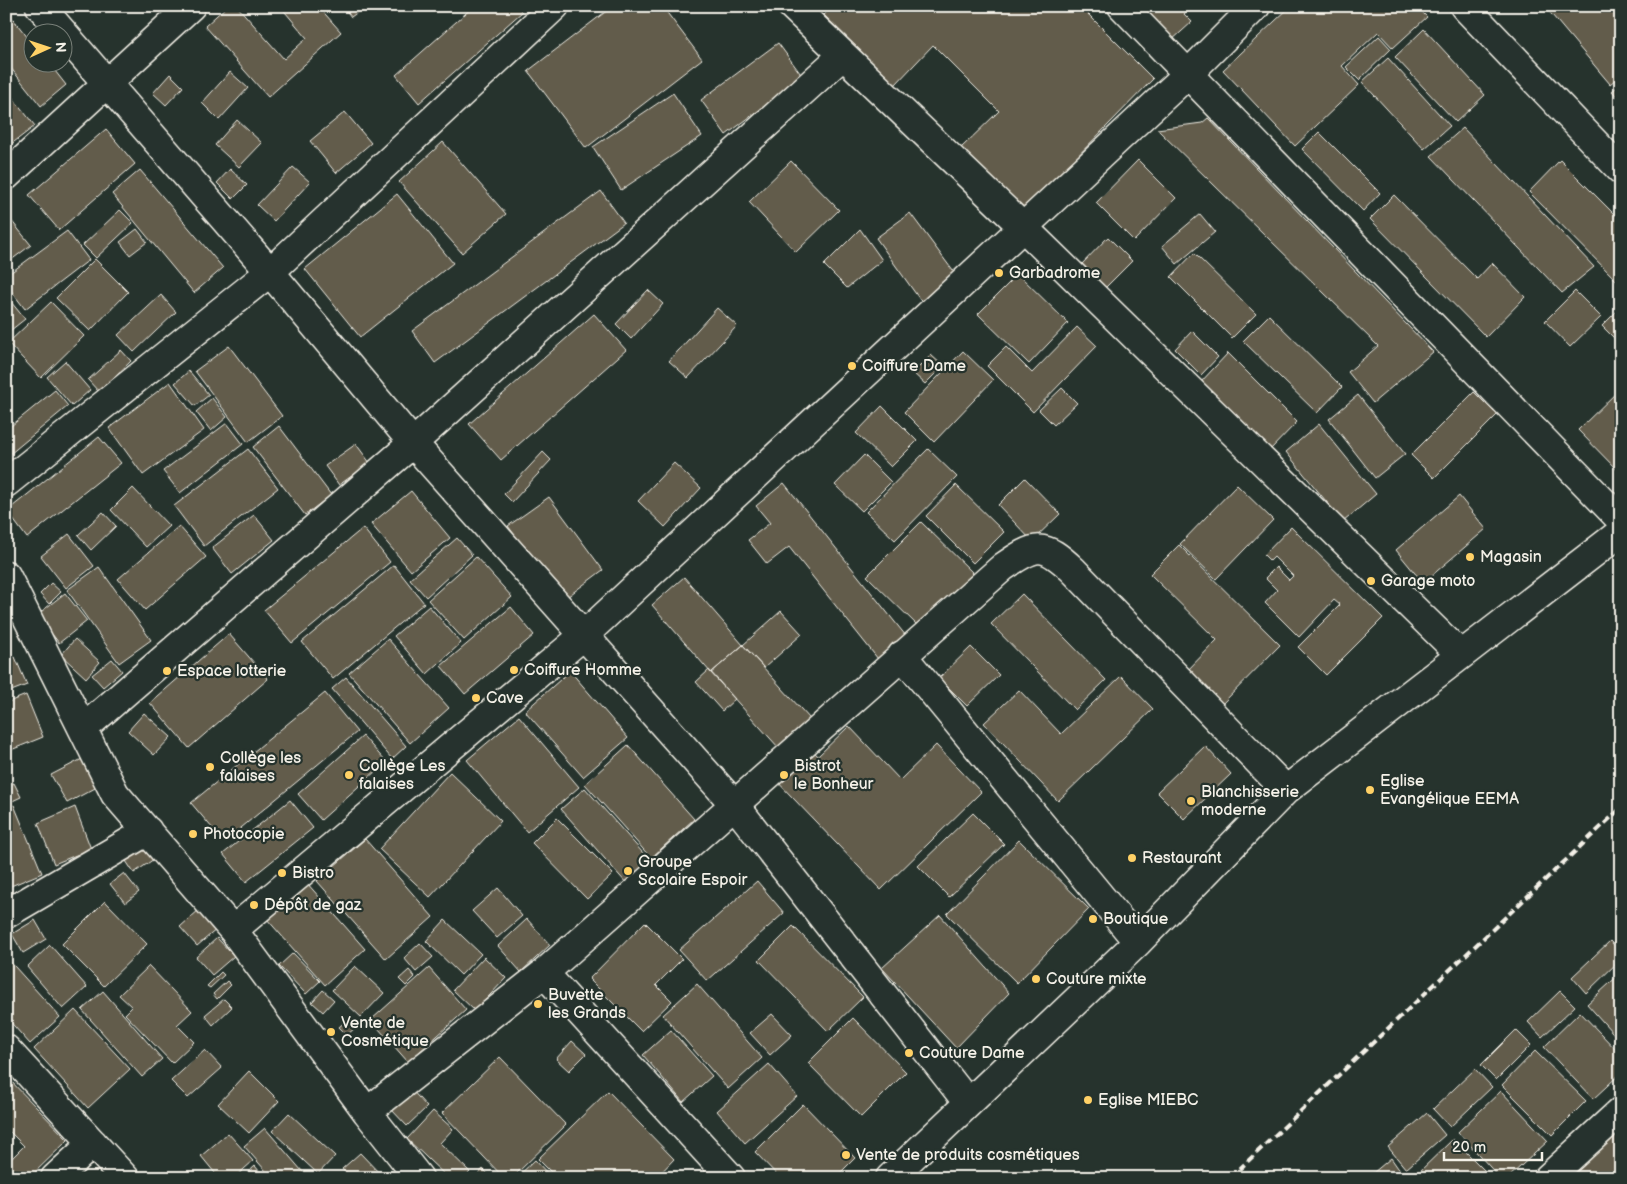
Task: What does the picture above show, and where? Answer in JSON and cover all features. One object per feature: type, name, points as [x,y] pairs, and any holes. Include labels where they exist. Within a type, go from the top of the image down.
[{"type":"street","points":[[40,6],[270,272],[413,443],[734,804],[968,1103]]},
{"type":"street","points":[[6,176],[191,6]]},
{"type":"street","points":[[6,482],[270,272],[555,6]]},
{"type":"street","points":[[792,6],[842,56],[1023,227],[1461,654]]},
{"type":"street","points":[[1122,6],[1621,520]]},
{"type":"street","points":[[233,930],[583,636],[1189,73],[1256,6]]},
{"type":"street","points":[[1464,6],[1621,170]]},
{"type":"street","points":[[83,729],[413,443],[842,56]]},
{"type":"street","points":[[890,1178],[1138,942],[1286,790],[1621,532]]},
{"type":"street","points":[[367,1112],[544,972],[1003,567],[1023,553],[1037,548],[1056,554],[1286,790]]},
{"type":"street","points":[[6,575],[115,794],[233,930],[367,1112],[419,1178]]},
{"type":"street","points":[[902,655],[1138,942]]},
{"type":"street","points":[[6,914],[148,831]]},
{"type":"street","points":[[544,972],[731,1178]]},
{"type":"street","points":[[6,1049],[125,1178]]},
{"type":"street","points":[[1548,1178],[1621,1112]]},
{"type":"street","points":[[55,1178],[93,1143]]},
{"type":"building","points":[[227,6],[237,6],[284,59],[307,38],[280,6],[318,6],[341,32],[268,97],[205,26]]},
{"type":"building","points":[[343,6],[366,6],[351,17]]},
{"type":"building","points":[[474,6],[516,6],[522,12],[419,103],[396,75]]},
{"type":"building","points":[[613,6],[662,6],[702,59],[586,148],[528,71]]},
{"type":"building","points":[[833,6],[1080,6],[1153,79],[1023,212],[960,149],[999,111],[933,45],[895,85],[824,15]]},
{"type":"building","points":[[1139,6],[1192,6],[1184,14],[1192,22],[1171,41]]},
{"type":"building","points":[[1291,6],[1416,6],[1427,17],[1393,48],[1378,32],[1342,66],[1359,85],[1295,146],[1223,70]]},
{"type":"building","points":[[1550,6],[1621,6],[1621,75],[1610,84],[1547,9]]},
{"type":"building","points":[[6,10],[22,30],[22,72],[56,72],[66,85],[41,106],[6,62]]},
{"type":"building","points":[[1424,29],[1485,95],[1456,122],[1395,57]]},
{"type":"building","points":[[1379,36],[1391,49],[1359,80],[1346,67]]},
{"type":"building","points":[[778,43],[803,77],[726,135],[701,100]]},
{"type":"building","points":[[1388,58],[1450,126],[1424,149],[1362,82]]},
{"type":"building","points":[[230,72],[248,88],[219,120],[202,103]]},
{"type":"building","points":[[170,74],[183,87],[166,105],[153,93]]},
{"type":"building","points":[[1621,84],[1621,101],[1612,91]]},
{"type":"building","points":[[6,89],[35,126],[6,148]]},
{"type":"building","points":[[673,93],[702,136],[621,190],[593,147]]},
{"type":"building","points":[[345,112],[371,143],[336,173],[310,141]]},
{"type":"building","points":[[1208,118],[1433,352],[1373,403],[1348,372],[1378,346],[1157,129],[1202,123]]},
{"type":"building","points":[[237,120],[262,143],[239,167],[215,145]]},
{"type":"building","points":[[1463,128],[1594,267],[1562,293],[1431,156]]},
{"type":"building","points":[[106,129],[135,164],[59,230],[29,195]]},
{"type":"building","points":[[1319,132],[1380,193],[1363,211],[1302,149]]},
{"type":"building","points":[[443,142],[506,214],[462,253],[399,182]]},
{"type":"building","points":[[1138,160],[1176,198],[1134,241],[1096,203]]},
{"type":"building","points":[[1560,160],[1621,221],[1621,285],[1529,192]]},
{"type":"building","points":[[791,161],[839,210],[796,252],[749,202]]},
{"type":"building","points":[[293,167],[310,182],[274,221],[257,205]]},
{"type":"building","points":[[230,169],[247,185],[233,199],[217,183]]},
{"type":"building","points":[[140,170],[223,268],[194,293],[112,194]]},
{"type":"building","points":[[601,191],[624,223],[435,363],[412,331]]},
{"type":"building","points":[[397,194],[453,263],[360,337],[305,269]]},
{"type":"building","points":[[1394,195],[1477,279],[1492,263],[1525,297],[1486,337],[1370,219]]},
{"type":"building","points":[[120,210],[133,223],[96,258],[83,245]]},
{"type":"building","points":[[910,213],[959,279],[923,304],[876,238]]},
{"type":"building","points":[[6,214],[31,245],[6,264]]},
{"type":"building","points":[[1200,214],[1215,232],[1177,264],[1162,246]]},
{"type":"building","points":[[137,229],[147,242],[130,255],[120,242]]},
{"type":"building","points":[[860,229],[882,260],[847,288],[824,265]]},
{"type":"building","points":[[67,231],[89,260],[25,309],[6,284],[6,276]]},
{"type":"building","points":[[1108,237],[1132,261],[1105,288],[1081,265]]},
{"type":"building","points":[[1194,253],[1256,314],[1232,338],[1171,277]]},
{"type":"building","points":[[95,259],[128,292],[90,331],[56,298]]},
{"type":"building","points":[[1018,274],[1068,323],[1029,364],[978,314]]},
{"type":"building","points":[[648,290],[663,304],[631,339],[616,324]]},
{"type":"building","points":[[1575,291],[1601,317],[1570,347],[1545,321]]},
{"type":"building","points":[[161,295],[176,312],[134,352],[118,335]]},
{"type":"building","points":[[6,296],[25,319],[6,334]]},
{"type":"building","points":[[51,302],[84,336],[41,378],[8,343]]},
{"type":"building","points":[[1621,307],[1621,345],[1602,326]]},
{"type":"building","points":[[717,308],[737,326],[688,378],[669,361]]},
{"type":"building","points":[[594,314],[626,350],[501,460],[469,424]]},
{"type":"building","points":[[1269,315],[1342,387],[1317,413],[1243,341]]},
{"type":"building","points":[[1077,327],[1097,346],[1033,412],[987,366],[1006,347],[1032,373]]},
{"type":"building","points":[[1192,331],[1218,357],[1201,375],[1175,349]]},
{"type":"building","points":[[229,346],[282,416],[248,442],[195,371]]},
{"type":"building","points":[[121,350],[131,361],[99,392],[88,380]]},
{"type":"building","points":[[963,351],[993,380],[934,442],[904,412]]},
{"type":"building","points":[[1228,353],[1297,422],[1269,451],[1200,383]]},
{"type":"building","points":[[931,355],[943,366],[925,384],[913,373]]},
{"type":"building","points":[[65,361],[90,390],[72,406],[47,377]]},
{"type":"building","points":[[189,371],[209,395],[195,406],[175,383]]},
{"type":"building","points":[[170,382],[204,430],[143,475],[109,428]]},
{"type":"building","points":[[1062,388],[1077,403],[1054,425],[1039,410]]},
{"type":"building","points":[[1621,388],[1621,474],[1578,430]]},
{"type":"building","points":[[55,390],[68,406],[10,454],[6,449],[6,430]]},
{"type":"building","points":[[1474,392],[1497,415],[1434,478],[1411,455]]},
{"type":"building","points":[[1358,395],[1405,454],[1375,478],[1329,419]]},
{"type":"building","points":[[212,398],[227,417],[211,431],[196,412]]},
{"type":"building","points":[[882,406],[917,441],[891,467],[856,433]]},
{"type":"building","points":[[227,423],[243,444],[180,493],[163,471]]},
{"type":"building","points":[[1319,424],[1376,494],[1343,522],[1286,452]]},
{"type":"building","points":[[279,426],[331,495],[305,515],[253,447]]},
{"type":"building","points":[[99,437],[121,463],[27,538],[7,511]]},
{"type":"building","points":[[356,444],[370,463],[339,485],[325,466]]},
{"type":"building","points":[[248,449],[278,488],[204,546],[174,506]]},
{"type":"building","points":[[928,449],[957,477],[895,540],[866,512]]},
{"type":"building","points":[[543,452],[551,460],[512,502],[504,494]]},
{"type":"building","points":[[864,455],[891,482],[862,511],[835,485]]},
{"type":"building","points":[[674,463],[701,488],[665,527],[638,501]]},
{"type":"building","points":[[1025,478],[1060,514],[1032,541],[998,505]]},
{"type":"building","points":[[784,483],[906,636],[878,659],[789,547],[767,564],[748,540],[770,523],[756,506]]},
{"type":"building","points":[[956,485],[1004,532],[973,563],[926,516]]},
{"type":"building","points":[[1237,485],[1273,520],[1216,579],[1180,544]]},
{"type":"building","points":[[133,488],[169,526],[146,547],[111,510]]},
{"type":"building","points":[[411,491],[450,538],[411,571],[371,524]]},
{"type":"building","points":[[1459,496],[1486,529],[1423,583],[1396,550]]},
{"type":"building","points":[[549,497],[603,570],[563,600],[508,526]]},
{"type":"building","points":[[103,512],[116,526],[91,550],[78,535]]},
{"type":"building","points":[[254,515],[274,540],[232,574],[212,548]]},
{"type":"building","points":[[921,522],[973,573],[920,628],[867,576]]},
{"type":"building","points":[[179,526],[206,557],[145,610],[118,579]]},
{"type":"building","points":[[1291,527],[1383,618],[1326,675],[1298,647],[1340,605],[1334,600],[1299,637],[1265,603],[1277,590],[1265,578],[1276,567],[1289,580],[1293,576],[1274,557],[1270,561],[1264,555]]},
{"type":"building","points":[[363,528],[390,562],[292,643],[264,610]]},
{"type":"building","points":[[69,534],[94,566],[66,588],[41,556]]},
{"type":"building","points":[[457,538],[472,555],[426,597],[410,579]]},
{"type":"building","points":[[1179,545],[1280,645],[1218,708],[1184,674],[1217,640],[1150,574]]},
{"type":"building","points":[[476,557],[512,597],[464,640],[428,600]]},
{"type":"building","points":[[394,565],[424,603],[333,679],[302,642]]},
{"type":"building","points":[[99,567],[151,640],[119,663],[67,590]]},
{"type":"building","points":[[684,577],[743,645],[711,673],[652,605]]},
{"type":"building","points":[[51,583],[61,592],[49,604],[40,594]]},
{"type":"building","points":[[65,593],[87,621],[59,643],[37,615]]},
{"type":"building","points":[[1022,594],[1106,680],[1075,710],[991,624]]},
{"type":"building","points":[[429,606],[461,643],[427,674],[394,636]]},
{"type":"building","points":[[511,607],[534,635],[465,694],[441,666]]},
{"type":"building","points":[[781,611],[802,634],[764,668],[743,645]]},
{"type":"building","points":[[229,634],[268,679],[189,748],[150,703]]},
{"type":"building","points":[[75,639],[100,662],[86,678],[61,655]]},
{"type":"building","points":[[388,639],[449,708],[410,743],[349,673]]},
{"type":"building","points":[[743,645],[810,719],[779,748],[711,673]]},
{"type":"building","points":[[971,647],[999,675],[967,706],[939,678]]},
{"type":"building","points":[[15,657],[27,685],[6,693],[6,660]]},
{"type":"building","points":[[112,659],[122,671],[103,687],[92,675]]},
{"type":"building","points":[[709,670],[735,699],[722,711],[696,682]]},
{"type":"building","points":[[570,671],[628,738],[583,777],[525,711]]},
{"type":"building","points":[[1121,676],[1153,709],[1058,801],[984,723],[1019,690],[1061,734]]},
{"type":"building","points":[[346,677],[406,746],[392,759],[332,689]]},
{"type":"building","points":[[325,693],[357,732],[224,842],[191,803]]},
{"type":"building","points":[[26,695],[43,737],[6,752],[6,703]]},
{"type":"building","points":[[144,713],[171,737],[154,755],[128,731]]},
{"type":"building","points":[[519,716],[579,787],[527,832],[467,760]]},
{"type":"building","points":[[849,726],[900,780],[936,745],[981,792],[881,890],[771,775],[805,742],[818,756]]},
{"type":"building","points":[[363,736],[386,762],[321,820],[298,794]]},
{"type":"building","points":[[628,745],[694,819],[651,858],[585,784]]},
{"type":"building","points":[[1205,746],[1231,774],[1184,819],[1157,792]]},
{"type":"building","points":[[84,758],[99,786],[67,803],[51,775]]},
{"type":"building","points":[[450,772],[501,821],[430,897],[379,849]]},
{"type":"building","points":[[14,783],[21,797],[6,804],[6,787]]},
{"type":"building","points":[[585,788],[651,862],[627,884],[561,809]]},
{"type":"building","points":[[290,800],[313,828],[246,882],[223,854]]},
{"type":"building","points":[[14,805],[42,873],[6,888],[6,808]]},
{"type":"building","points":[[75,807],[91,849],[54,864],[38,823]]},
{"type":"building","points":[[973,813],[1004,844],[949,897],[918,866]]},
{"type":"building","points":[[557,818],[613,874],[587,899],[532,843]]},
{"type":"building","points":[[365,839],[433,917],[386,959],[317,881]]},
{"type":"building","points":[[1019,840],[1089,909],[1017,983],[947,914]]},
{"type":"building","points":[[146,847],[154,859],[134,873],[126,861]]},
{"type":"building","points":[[124,873],[139,892],[125,903],[110,884]]},
{"type":"building","points":[[757,881],[784,913],[707,981],[679,950]]},
{"type":"building","points":[[306,882],[365,949],[325,985],[266,918]]},
{"type":"building","points":[[498,888],[522,916],[497,938],[472,911]]},
{"type":"building","points":[[105,901],[147,944],[104,986],[62,944]]},
{"type":"building","points":[[200,909],[217,929],[197,946],[180,927]]},
{"type":"building","points":[[940,915],[1009,993],[956,1048],[882,968]]},
{"type":"building","points":[[527,919],[550,945],[521,972],[498,946]]},
{"type":"building","points":[[35,920],[46,939],[23,953],[12,934]]},
{"type":"building","points":[[445,920],[481,954],[461,975],[426,941]]},
{"type":"building","points":[[645,922],[682,959],[656,985],[672,1001],[641,1031],[589,979]]},
{"type":"building","points":[[793,926],[863,997],[828,1031],[759,960]]},
{"type":"building","points":[[217,938],[234,956],[212,975],[196,957]]},
{"type":"building","points":[[1610,941],[1621,952],[1621,959],[1586,993],[1572,977]]},
{"type":"building","points":[[420,943],[433,957],[416,972],[404,958]]},
{"type":"building","points":[[50,945],[87,987],[63,1009],[27,967]]},
{"type":"building","points":[[293,953],[320,981],[306,994],[279,966]]},
{"type":"building","points":[[6,957],[60,1017],[30,1044],[6,1017]]},
{"type":"building","points":[[484,957],[506,978],[475,1011],[453,990]]},
{"type":"building","points":[[149,966],[192,1011],[177,1025],[194,1042],[172,1063],[125,1014],[132,1007],[119,995]]},
{"type":"building","points":[[355,966],[384,993],[361,1017],[332,990]]},
{"type":"building","points":[[429,968],[466,1010],[408,1062],[371,1020]]},
{"type":"building","points":[[409,970],[415,977],[406,986],[399,979]]},
{"type":"building","points":[[221,972],[224,975],[210,988],[207,986]]},
{"type":"building","points":[[1621,973],[1621,1042],[1587,1004]]},
{"type":"building","points":[[227,981],[231,985],[217,999],[213,994]]},
{"type":"building","points":[[697,984],[762,1058],[728,1089],[663,1015]]},
{"type":"building","points":[[323,990],[334,1000],[323,1012],[312,1002]]},
{"type":"building","points":[[103,991],[162,1059],[142,1077],[82,1010]]},
{"type":"building","points":[[1560,991],[1575,1006],[1542,1037],[1528,1022]]},
{"type":"building","points":[[224,999],[232,1007],[213,1025],[205,1015]]},
{"type":"building","points":[[75,1010],[130,1069],[88,1108],[34,1049]]},
{"type":"building","points":[[1580,1012],[1621,1055],[1621,1073],[1593,1099],[1544,1047]]},
{"type":"building","points":[[772,1014],[792,1035],[770,1055],[750,1033]]},
{"type":"building","points":[[853,1018],[906,1072],[861,1117],[808,1063]]},
{"type":"building","points":[[348,1019],[355,1028],[347,1035],[339,1027]]},
{"type":"building","points":[[671,1030],[712,1076],[683,1102],[643,1055]]},
{"type":"building","points":[[1516,1030],[1531,1045],[1496,1080],[1481,1065]]},
{"type":"building","points":[[572,1041],[586,1054],[569,1071],[556,1059]]},
{"type":"building","points":[[205,1050],[222,1068],[188,1098],[171,1081]]},
{"type":"building","points":[[1535,1051],[1586,1101],[1552,1135],[1502,1085]]},
{"type":"building","points":[[500,1057],[566,1125],[512,1178],[504,1178],[442,1113]]},
{"type":"building","points":[[769,1064],[797,1096],[745,1143],[717,1111]]},
{"type":"building","points":[[1475,1069],[1492,1087],[1450,1127],[1433,1109]]},
{"type":"building","points":[[249,1071],[279,1101],[249,1133],[218,1104]]},
{"type":"building","points":[[6,1076],[68,1140],[29,1178],[6,1178],[6,1158],[9,1161],[24,1146],[6,1128]]},
{"type":"building","points":[[411,1089],[427,1107],[407,1126],[390,1108]]},
{"type":"building","points":[[608,1091],[674,1159],[656,1178],[557,1178],[538,1159]]},
{"type":"building","points":[[1501,1091],[1548,1141],[1508,1178],[1500,1178],[1458,1132]]},
{"type":"building","points":[[803,1104],[855,1158],[835,1178],[780,1178],[755,1152]]},
{"type":"building","points":[[433,1111],[453,1129],[440,1143],[470,1172],[464,1178],[448,1178],[407,1139]]},
{"type":"building","points":[[289,1113],[335,1156],[318,1174],[272,1131]]},
{"type":"building","points":[[1427,1113],[1445,1135],[1406,1169],[1388,1147]]},
{"type":"building","points":[[1621,1127],[1621,1178],[1582,1178],[1575,1171]]},
{"type":"building","points":[[265,1128],[308,1178],[272,1178],[244,1146]]},
{"type":"building","points":[[228,1133],[253,1161],[234,1178],[219,1178],[201,1156]]},
{"type":"building","points":[[1453,1139],[1492,1178],[1419,1178],[1416,1175]]},
{"type":"building","points":[[360,1153],[381,1175],[378,1178],[350,1178],[342,1169]]},
{"type":"building","points":[[1391,1158],[1405,1178],[1367,1178]]},
{"type":"building","points":[[535,1160],[552,1178],[516,1178]]},
{"type":"building","points":[[255,1166],[265,1178],[242,1178]]},
{"type":"building","points":[[483,1169],[492,1178],[475,1178]]},
{"type":"railway","points":[[1230,1178],[1621,808]]},
{"type":"place","name":"Garbadrome","points":[[999,273]]},
{"type":"place","name":"Coiffure Dame","points":[[852,366]]},
{"type":"place","name":"Magasin","points":[[1470,557]]},
{"type":"place","name":"Garage moto","points":[[1371,581]]},
{"type":"place","name":"Coiffure Homme","points":[[514,670]]},
{"type":"place","name":"Espace lotterie","points":[[167,671]]},
{"type":"place","name":"Cave","points":[[476,698]]},
{"type":"place","name":"Collège les falaises","points":[[210,767]]},
{"type":"place","name":"Collège Les falaises","points":[[349,775]]},
{"type":"place","name":"Bistrot le Bonheur","points":[[784,775]]},
{"type":"place","name":"Eglise Evangélique EEMA","points":[[1370,790]]},
{"type":"place","name":"Blanchisserie moderne","points":[[1191,801]]},
{"type":"place","name":"Photocopie","points":[[193,834]]},
{"type":"place","name":"Restaurant","points":[[1132,858]]},
{"type":"place","name":"Groupe Scolaire Espoir","points":[[628,871]]},
{"type":"place","name":"Bistro","points":[[282,873]]},
{"type":"place","name":"Dépôt de gaz","points":[[254,905]]},
{"type":"place","name":"Boutique","points":[[1093,919]]},
{"type":"place","name":"Couture mixte","points":[[1036,979]]},
{"type":"place","name":"Buvette les Grands","points":[[538,1004]]},
{"type":"place","name":"Vente de Cosmétique","points":[[331,1032]]},
{"type":"place","name":"Couture Dame","points":[[909,1053]]},
{"type":"place","name":"Eglise MIEBC","points":[[1088,1100]]},
{"type":"place","name":"Vente de produits cosmétiques","points":[[846,1155]]}]
